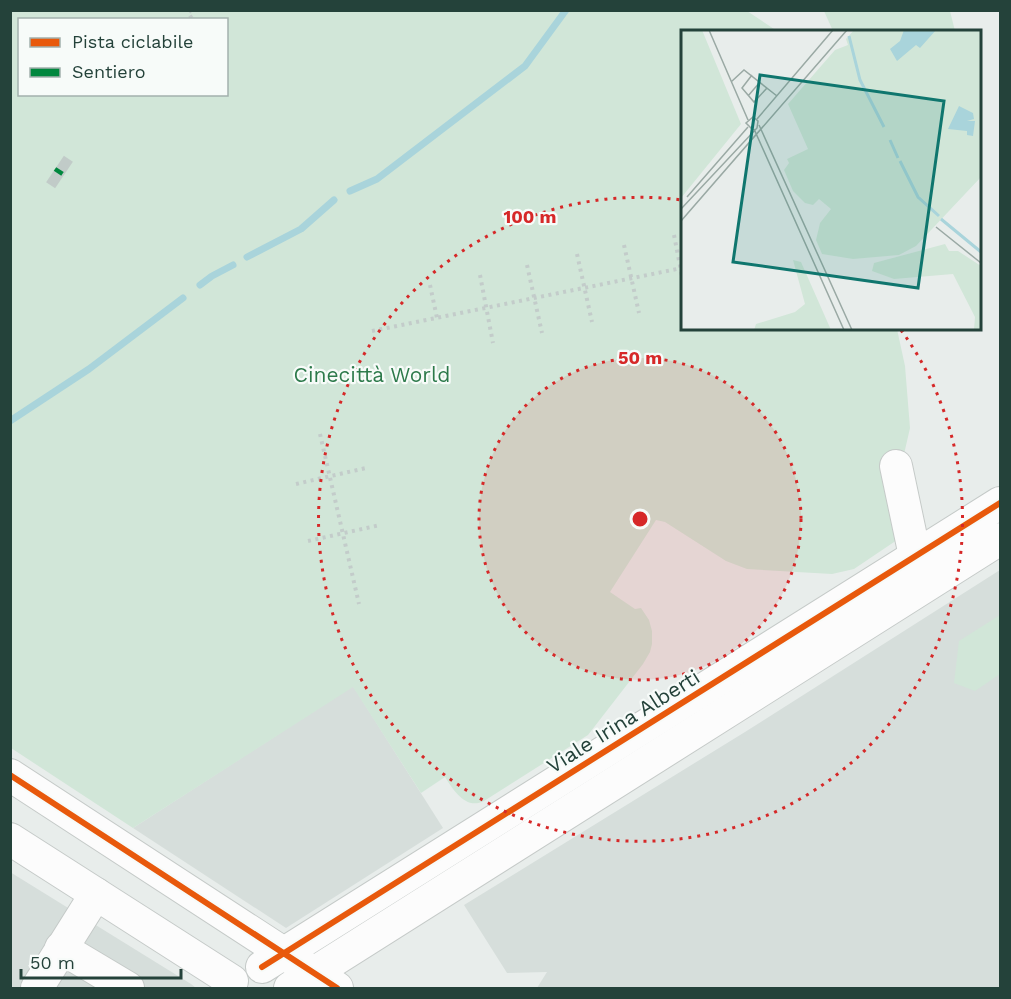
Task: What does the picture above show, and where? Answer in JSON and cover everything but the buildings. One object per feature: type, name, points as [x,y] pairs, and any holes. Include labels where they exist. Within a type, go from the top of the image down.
[{"type":"street","points":[[896,466],[915,556]]},
{"type":"street","name":"Viale Irina Alberti","points":[[230,985],[240,973],[273,960],[1000,503]]},
{"type":"street","points":[[10,775],[273,960],[279,973],[308,984],[1000,539]]},
{"type":"street","points":[[10,839],[230,985]]},
{"type":"street","points":[[37,988],[96,894]]},
{"type":"street","points":[[61,948],[128,988]]},
{"type":"path","points":[[674,235],[681,264]]},
{"type":"path","points":[[624,245],[639,313]]},
{"type":"path","points":[[577,254],[592,322]]},
{"type":"path","points":[[527,265],[542,333]]},
{"type":"path","points":[[372,331],[681,268]]},
{"type":"path","points":[[480,274],[493,343]]},
{"type":"path","points":[[430,285],[437,318]]},
{"type":"path","points":[[320,434],[359,604]]},
{"type":"path","points":[[296,483],[366,468]]},
{"type":"path","points":[[308,541],[380,525]]},
{"type":"shaded area","points":[[1000,570],[1000,988],[537,988],[547,972],[507,973],[464,905],[745,732]]},
{"type":"shaded area","points":[[353,686],[443,828],[286,928],[133,828]]},
{"type":"shaded area","points":[[10,872],[191,984],[196,988],[11,988]]},
{"type":"green space","name":"Cinecittà World","points":[[10,11],[747,11],[776,30],[681,30],[681,330],[897,330],[905,366],[910,428],[902,463],[897,540],[854,569],[832,574],[747,569],[726,561],[665,522],[656,520],[610,592],[635,609],[641,608],[649,620],[652,644],[643,664],[588,735],[484,801],[472,803],[461,798],[445,777],[421,793],[353,687],[133,828],[11,748]]},
{"type":"green space","points":[[824,11],[950,11],[955,30],[833,30]]},
{"type":"green space","points":[[1000,615],[1000,674],[975,691],[954,683],[959,641]]},
{"type":"waterway","points":[[350,191],[377,179],[525,66],[566,10]]},
{"type":"waterway","points":[[247,257],[301,229],[334,200]]},
{"type":"waterway","points":[[200,285],[233,265]]},
{"type":"waterway","points":[[10,421],[89,369],[183,298]]},
{"type":"tunnel","points":[[55,169],[64,175]]},
{"type":"marked path","points":[[55,169],[64,175]]},
{"type":"cycle path","points":[[262,967],[1000,503]]},
{"type":"cycle path","points":[[10,775],[337,988]]}]
